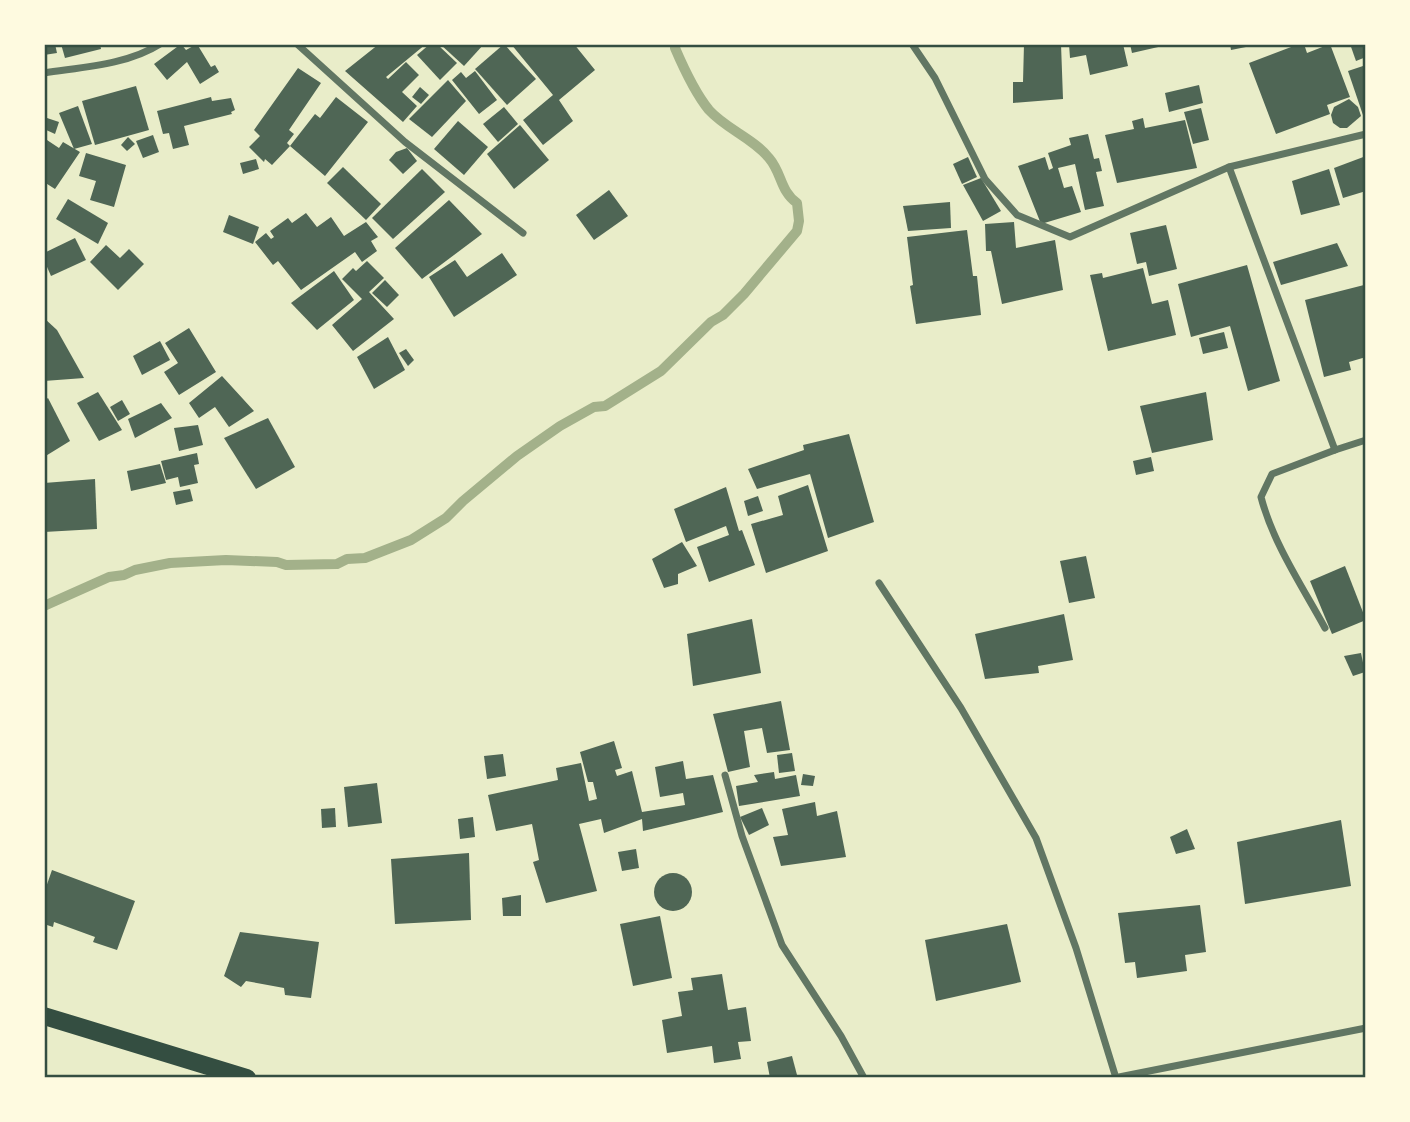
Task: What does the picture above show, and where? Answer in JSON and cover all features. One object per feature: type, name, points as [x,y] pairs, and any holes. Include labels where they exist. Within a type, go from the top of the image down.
[{"type":"main road","points":[[44,1016],[247,1078]]},
{"type":"street","points":[[44,73],[108,63],[160,44]]},
{"type":"street","points":[[297,44],[405,142],[523,233]]},
{"type":"street","points":[[912,44],[936,78],[985,179],[1017,215],[1070,237],[1229,167],[1366,134]]},
{"type":"street","points":[[1229,167],[1335,450]]},
{"type":"street","points":[[1325,628],[1282,550],[1265,515],[1261,497],[1272,474],[1366,440]]},
{"type":"street","points":[[879,583],[961,708],[1036,838],[1076,948],[1115,1078],[1366,1028]]},
{"type":"street","points":[[725,775],[742,836],[782,945],[841,1036],[864,1078]]},
{"type":"building","points":[[44,44],[55,44],[57,53],[44,55]]},
{"type":"building","points":[[61,44],[100,44],[101,49],[65,58]]},
{"type":"building","points":[[181,44],[186,50],[197,44],[211,67],[215,65],[219,72],[200,84],[187,62],[167,80],[154,64]]},
{"type":"building","points":[[379,44],[381,47],[385,44],[426,44],[386,77],[388,79],[406,62],[419,75],[402,92],[417,106],[403,122],[345,71]]},
{"type":"building","points":[[430,44],[437,44],[457,63],[440,80],[417,55]]},
{"type":"building","points":[[440,44],[484,44],[464,66]]},
{"type":"building","points":[[504,44],[536,79],[507,105],[475,69]]},
{"type":"building","points":[[511,44],[574,44],[595,70],[559,100],[573,121],[543,145],[523,120],[553,95]]},
{"type":"building","points":[[1024,44],[1061,44],[1063,99],[1013,103],[1013,82],[1023,82]]},
{"type":"building","points":[[1069,44],[1123,44],[1128,66],[1090,75],[1086,55],[1070,58]]},
{"type":"building","points":[[1130,44],[1167,44],[1167,45],[1132,53]]},
{"type":"building","points":[[1230,44],[1256,44],[1256,45],[1231,50]]},
{"type":"building","points":[[1304,44],[1307,53],[1330,44],[1350,97],[1327,105],[1330,114],[1276,134],[1249,63]]},
{"type":"building","points":[[1350,44],[1366,44],[1366,57],[1356,61]]},
{"type":"building","points":[[1366,65],[1366,124],[1348,71]]},
{"type":"building","points":[[298,68],[321,83],[289,130],[294,134],[287,143],[290,146],[272,165],[265,159],[264,162],[249,147],[260,136],[254,130]]},
{"type":"building","points":[[475,71],[497,100],[479,114],[452,80],[461,72],[466,78]]},
{"type":"building","points":[[448,80],[466,101],[432,137],[409,119]]},
{"type":"building","points":[[1199,85],[1203,103],[1169,112],[1165,93]]},
{"type":"building","points":[[136,86],[149,130],[95,145],[82,101]]},
{"type":"building","points":[[420,87],[429,95],[421,104],[412,97]]},
{"type":"building","points":[[211,97],[212,101],[231,98],[235,110],[232,114],[184,126],[189,145],[173,149],[169,133],[163,134],[157,111]]},
{"type":"building","points":[[336,97],[368,122],[325,176],[290,146],[315,114],[320,118]]},
{"type":"building","points":[[1349,99],[1358,107],[1361,116],[1347,128],[1340,128],[1333,123],[1331,115],[1334,107]]},
{"type":"building","points":[[78,106],[92,144],[74,149],[59,113]]},
{"type":"building","points":[[504,107],[518,124],[498,142],[483,124]]},
{"type":"building","points":[[1201,108],[1209,140],[1193,144],[1184,112]]},
{"type":"building","points":[[47,118],[59,122],[55,134],[44,129]]},
{"type":"building","points":[[1143,118],[1145,128],[1185,120],[1197,168],[1117,183],[1105,135],[1134,129],[1132,121]]},
{"type":"building","points":[[458,121],[488,147],[464,175],[434,149]]},
{"type":"building","points":[[520,125],[549,160],[514,189],[487,154]]},
{"type":"building","points":[[1088,134],[1094,159],[1099,158],[1102,171],[1096,172],[1104,206],[1085,210],[1075,164],[1058,168],[1064,188],[1072,186],[1081,212],[1041,224],[1018,166],[1045,157],[1049,170],[1053,168],[1048,153],[1071,145],[1069,138]]},
{"type":"building","points":[[153,135],[159,152],[143,158],[136,141]]},
{"type":"building","points":[[128,137],[135,144],[127,151],[121,145]]},
{"type":"building","points":[[44,138],[59,148],[63,142],[80,152],[55,189],[44,182]]},
{"type":"building","points":[[407,148],[417,161],[403,174],[389,160],[396,152]]},
{"type":"building","points":[[86,153],[126,165],[114,207],[90,200],[96,181],[79,176]]},
{"type":"building","points":[[1366,156],[1366,191],[1343,198],[1334,168]]},
{"type":"building","points":[[968,157],[977,177],[962,184],[953,164]]},
{"type":"building","points":[[256,159],[259,169],[243,174],[240,163]]},
{"type":"building","points":[[343,167],[381,204],[366,220],[327,183]]},
{"type":"building","points":[[422,169],[445,192],[393,239],[372,218]]},
{"type":"building","points":[[1329,169],[1340,205],[1301,215],[1292,181]]},
{"type":"building","points":[[981,178],[1001,211],[983,221],[963,185]]},
{"type":"building","points":[[609,190],[628,216],[594,240],[576,215]]},
{"type":"building","points":[[68,199],[108,223],[98,244],[56,219]]},
{"type":"building","points":[[449,200],[482,234],[422,279],[395,248]]},
{"type":"building","points":[[950,202],[951,228],[908,231],[903,206]]},
{"type":"building","points":[[306,213],[317,227],[331,217],[344,236],[366,222],[378,237],[371,241],[377,251],[362,262],[355,252],[301,290],[278,261],[273,265],[255,242],[266,233],[271,239],[274,237],[270,231],[288,218],[292,223]]},
{"type":"building","points":[[229,215],[259,227],[253,244],[223,232]]},
{"type":"building","points":[[1014,222],[1016,248],[1055,240],[1063,290],[1002,304],[991,251],[986,251],[985,224]]},
{"type":"building","points":[[1166,225],[1177,269],[1149,276],[1146,262],[1137,264],[1130,233]]},
{"type":"building","points":[[967,230],[973,276],[977,276],[981,315],[916,324],[907,237]]},
{"type":"building","points":[[75,238],[86,260],[51,276],[44,253]]},
{"type":"building","points":[[1337,243],[1348,266],[1281,285],[1273,262]]},
{"type":"building","points":[[106,245],[120,258],[129,249],[144,264],[118,290],[90,262]]},
{"type":"building","points":[[502,253],[517,275],[454,317],[429,277],[455,260],[467,277]]},
{"type":"building","points":[[367,261],[384,278],[369,292],[394,319],[353,351],[332,325],[362,299],[342,279],[353,268],[356,271]]},
{"type":"building","points":[[1247,265],[1280,381],[1248,391],[1230,326],[1191,337],[1178,284]]},
{"type":"building","points":[[1143,268],[1152,304],[1168,300],[1176,335],[1108,351],[1090,275],[1102,273],[1103,278]]},
{"type":"building","points":[[334,271],[354,300],[317,330],[291,303]]},
{"type":"building","points":[[385,280],[399,295],[387,307],[372,293]]},
{"type":"building","points":[[1364,285],[1366,357],[1349,362],[1351,370],[1324,377],[1305,300]]},
{"type":"building","points":[[44,318],[57,330],[84,378],[44,381]]},
{"type":"building","points":[[189,328],[216,372],[179,395],[164,372],[178,363],[165,343]]},
{"type":"building","points":[[1224,332],[1228,348],[1203,354],[1199,338]]},
{"type":"building","points":[[388,337],[405,370],[374,389],[357,357]]},
{"type":"building","points":[[160,341],[170,360],[142,375],[133,356]]},
{"type":"building","points":[[406,349],[414,360],[408,366],[399,353]]},
{"type":"building","points":[[222,376],[254,411],[229,427],[215,407],[199,418],[189,403]]},
{"type":"building","points":[[98,392],[122,430],[99,441],[77,403]]},
{"type":"building","points":[[1206,392],[1213,440],[1152,453],[1140,406]]},
{"type":"building","points":[[48,398],[70,441],[44,457],[44,401]]},
{"type":"building","points":[[122,400],[130,414],[118,421],[110,407]]},
{"type":"building","points":[[161,403],[172,418],[135,438],[128,419]]},
{"type":"building","points":[[268,418],[295,467],[256,489],[224,438]]},
{"type":"building","points":[[198,425],[203,445],[179,451],[174,428]]},
{"type":"building","points":[[849,434],[874,522],[828,538],[810,474],[757,489],[748,469],[804,450],[803,445]]},
{"type":"building","points":[[197,453],[199,464],[194,465],[198,483],[180,487],[178,477],[166,480],[161,461]]},
{"type":"building","points":[[1151,457],[1154,471],[1136,475],[1133,461]]},
{"type":"building","points":[[160,464],[166,483],[131,491],[127,471]]},
{"type":"building","points":[[95,479],[97,529],[44,532],[44,483]]},
{"type":"building","points":[[808,485],[828,551],[766,573],[751,524],[783,515],[778,496]]},
{"type":"building","points":[[726,487],[739,531],[742,530],[755,565],[709,582],[697,547],[729,535],[726,526],[686,542],[674,509]]},
{"type":"building","points":[[190,489],[193,501],[176,505],[173,492]]},
{"type":"building","points":[[758,496],[763,511],[748,516],[744,501]]},
{"type":"building","points":[[682,542],[697,566],[678,574],[678,584],[664,588],[652,559]]},
{"type":"building","points":[[1086,556],[1095,598],[1069,603],[1060,561]]},
{"type":"building","points":[[1345,566],[1366,620],[1332,634],[1310,581]]},
{"type":"building","points":[[1064,614],[1073,660],[1038,666],[1039,673],[985,679],[975,634]]},
{"type":"building","points":[[752,619],[761,673],[693,686],[687,634]]},
{"type":"building","points":[[1361,653],[1365,672],[1353,676],[1344,656]]},
{"type":"building","points":[[781,701],[790,750],[767,753],[762,728],[744,731],[750,767],[728,772],[713,714]]},
{"type":"building","points":[[614,741],[622,768],[615,770],[617,776],[632,771],[642,812],[685,805],[683,793],[660,797],[655,767],[683,761],[686,779],[713,775],[723,812],[643,831],[642,819],[604,833],[601,819],[579,824],[597,891],[546,903],[533,862],[539,860],[532,824],[496,831],[488,795],[558,780],[556,768],[581,763],[589,801],[597,799],[593,782],[588,782],[580,752]]},
{"type":"building","points":[[792,753],[795,771],[779,773],[777,755]]},
{"type":"building","points":[[503,754],[506,776],[487,779],[484,756]]},
{"type":"building","points":[[774,772],[775,779],[796,775],[800,796],[739,806],[736,786],[758,782],[754,775]]},
{"type":"building","points":[[803,774],[815,776],[813,786],[801,785]]},
{"type":"building","points":[[377,783],[382,823],[348,827],[344,787]]},
{"type":"building","points":[[815,802],[817,816],[837,811],[846,857],[781,866],[773,837],[788,835],[782,809]]},
{"type":"building","points":[[335,808],[336,827],[322,828],[321,809]]},
{"type":"building","points":[[762,808],[769,825],[749,835],[740,817]]},
{"type":"building","points":[[473,817],[475,837],[460,839],[458,819]]},
{"type":"building","points":[[1341,820],[1351,886],[1245,904],[1237,842]]},
{"type":"building","points":[[1187,829],[1195,849],[1176,854],[1170,837]]},
{"type":"building","points":[[636,849],[639,868],[622,871],[618,852]]},
{"type":"building","points":[[469,853],[471,920],[395,924],[391,859]]},
{"type":"building","points":[[52,870],[135,901],[117,950],[93,942],[95,937],[54,922],[53,927],[44,924],[44,893]]},
{"type":"building","points":[[673,873],[686,879],[692,892],[686,905],[673,911],[660,905],[654,892],[660,879]]},
{"type":"building","points":[[521,895],[521,916],[503,916],[502,898]]},
{"type":"building","points":[[1200,905],[1206,952],[1185,955],[1187,971],[1137,978],[1135,962],[1125,963],[1118,913]]},
{"type":"building","points":[[660,916],[672,978],[633,986],[620,924]]},
{"type":"building","points":[[1007,924],[1021,982],[936,1001],[925,940]]},
{"type":"building","points":[[240,932],[319,942],[311,998],[285,995],[284,988],[246,981],[241,987],[224,976]]},
{"type":"building","points":[[722,974],[728,1010],[746,1007],[751,1041],[738,1042],[741,1059],[714,1063],[712,1046],[667,1053],[662,1020],[682,1016],[678,992],[693,990],[691,978]]},
{"type":"building","points":[[792,1056],[797,1075],[770,1078],[767,1062]]},
{"type":"waterway","points":[[44,606],[109,577],[170,563],[226,560],[277,562],[286,565],[337,564],[347,559],[365,558],[411,540],[446,518],[517,456],[560,426],[594,407],[605,406],[661,371],[744,294],[797,231],[799,221],[797,203],[787,193],[773,164],[763,151],[709,110],[686,72],[675,48],[676,44]]}]
